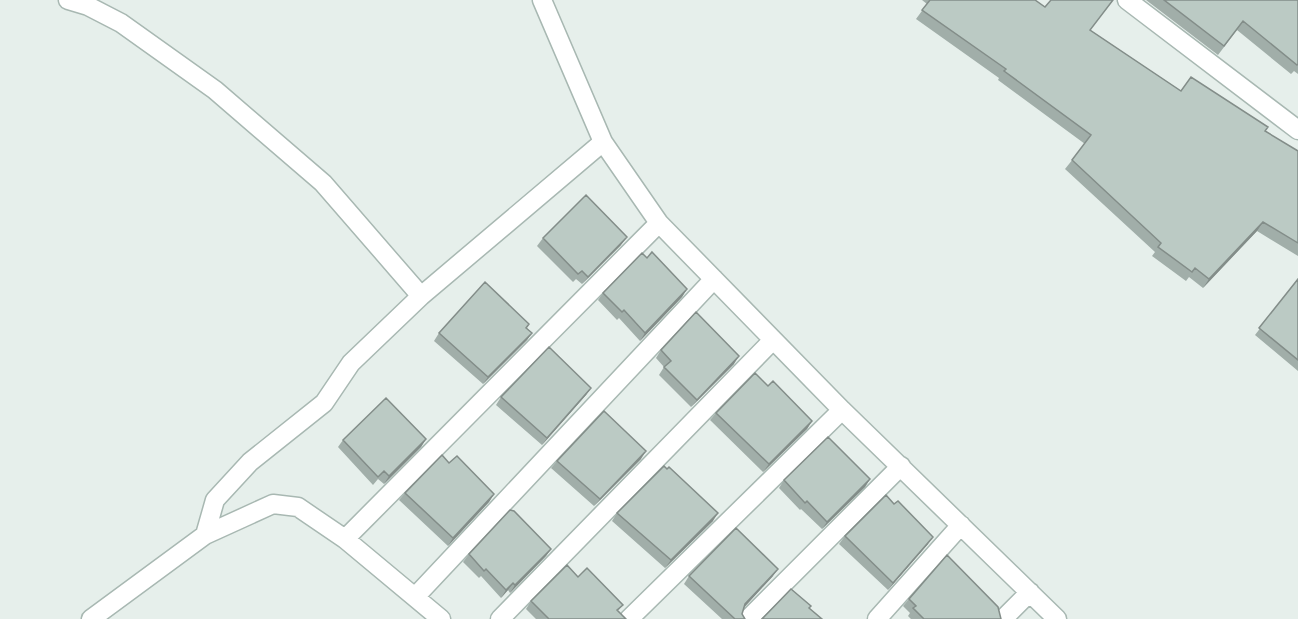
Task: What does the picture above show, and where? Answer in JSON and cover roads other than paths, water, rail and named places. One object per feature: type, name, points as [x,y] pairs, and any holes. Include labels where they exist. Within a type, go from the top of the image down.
[{"type":"street","points":[[68,0],[88,6],[121,24],[215,90],[324,183],[421,296]]},
{"type":"street","points":[[542,0],[603,142],[659,222],[842,410],[1057,619]]},
{"type":"street","points":[[1127,0],[1298,130]]},
{"type":"street","points":[[205,535],[215,500],[250,462],[324,403],[351,363],[421,296],[603,142]]},
{"type":"street","points":[[345,539],[659,222]]},
{"type":"street","points":[[415,597],[714,279]]},
{"type":"street","points":[[500,619],[773,340]]},
{"type":"street","points":[[629,619],[842,410]]},
{"type":"street","points":[[748,619],[901,466]]},
{"type":"street","points":[[91,619],[205,535],[273,504],[298,507],[345,539],[441,619]]},
{"type":"street","points":[[877,619],[961,525]]},
{"type":"street","points":[[1003,619],[1030,592]]}]
